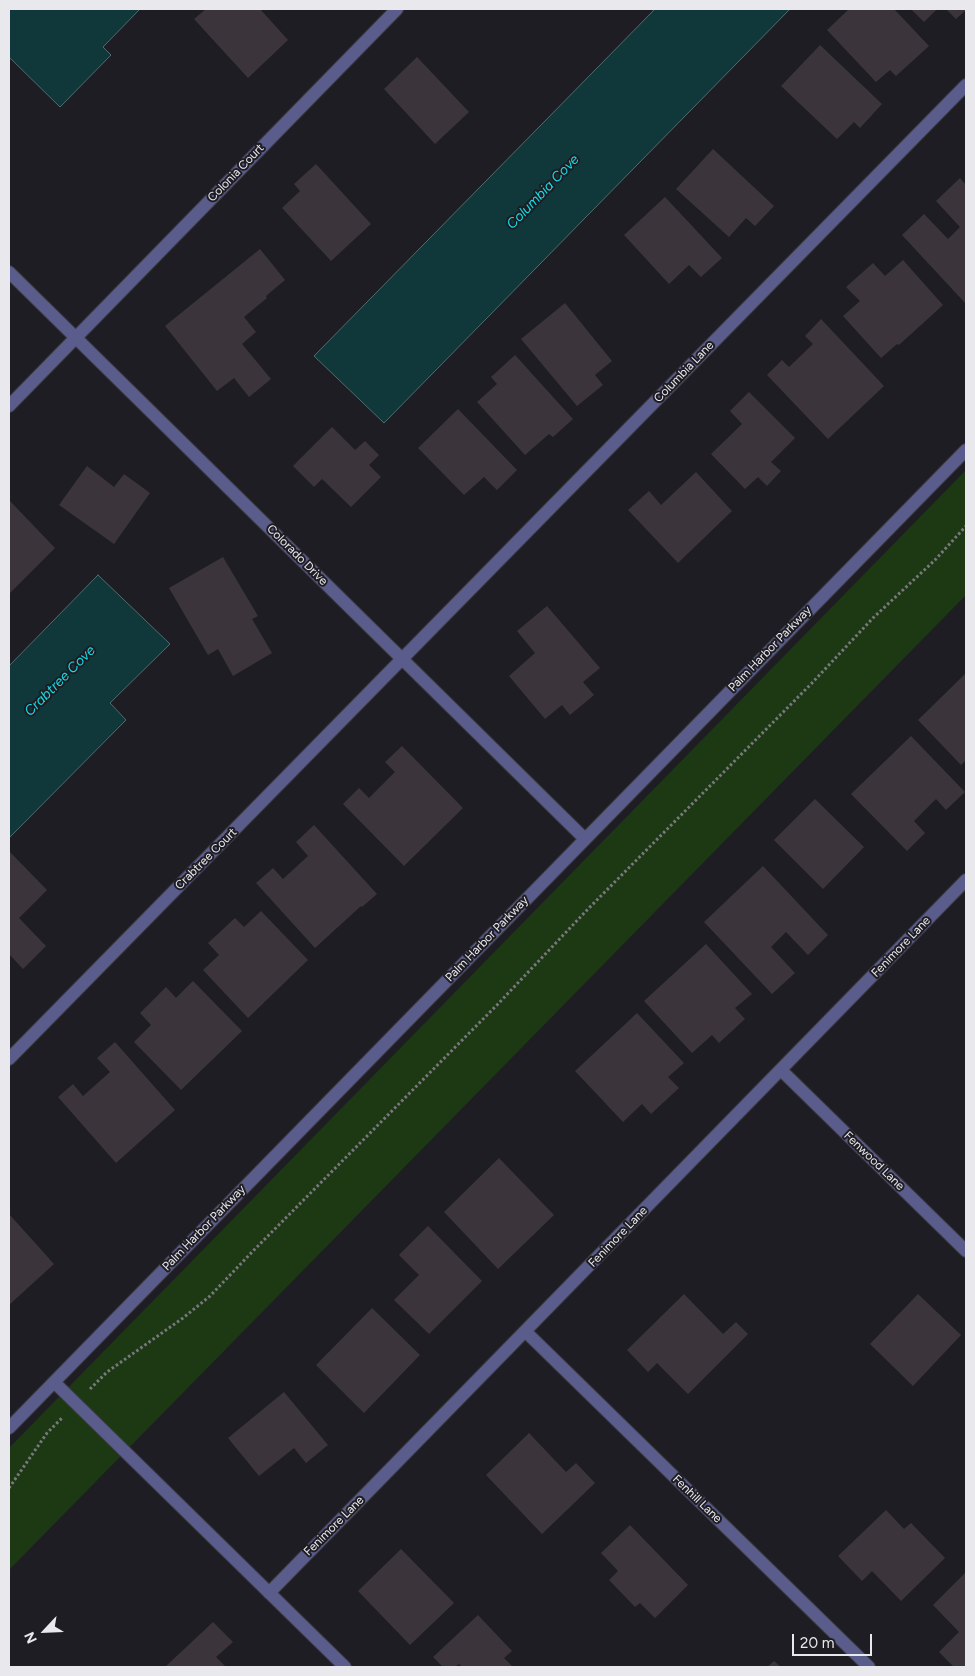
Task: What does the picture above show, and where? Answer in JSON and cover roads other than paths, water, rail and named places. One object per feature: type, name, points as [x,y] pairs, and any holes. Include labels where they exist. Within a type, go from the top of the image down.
[{"type":"street","name":"Colonia Court","points":[[9,406],[397,9]]},
{"type":"street","name":"Columbia Lane","points":[[402,659],[966,85]]},
{"type":"street","name":"Colorado Drive","points":[[9,272],[585,838]]},
{"type":"street","name":"Palm Harbor Parkway","points":[[9,1428],[966,450]]},
{"type":"street","name":"Crabtree Court","points":[[9,1059],[402,659]]},
{"type":"street","name":"Fenimore Lane","points":[[268,1593],[526,1332],[966,880]]},
{"type":"street","name":"Fenwood Lane","points":[[781,1070],[966,1251]]},
{"type":"street","name":"Fenhill Lane","points":[[526,1332],[869,1667]]},
{"type":"street","points":[[54,1382],[345,1667]]},
{"type":"water","points":[[9,9],[140,9],[103,47],[111,55],[60,107],[9,57]]},
{"type":"water","name":"Columbia Cove","points":[[655,9],[790,9],[384,423],[314,356]]},
{"type":"water","name":"Crabtree Cove","points":[[98,575],[170,644],[110,703],[126,720],[9,838],[9,666]]}]
